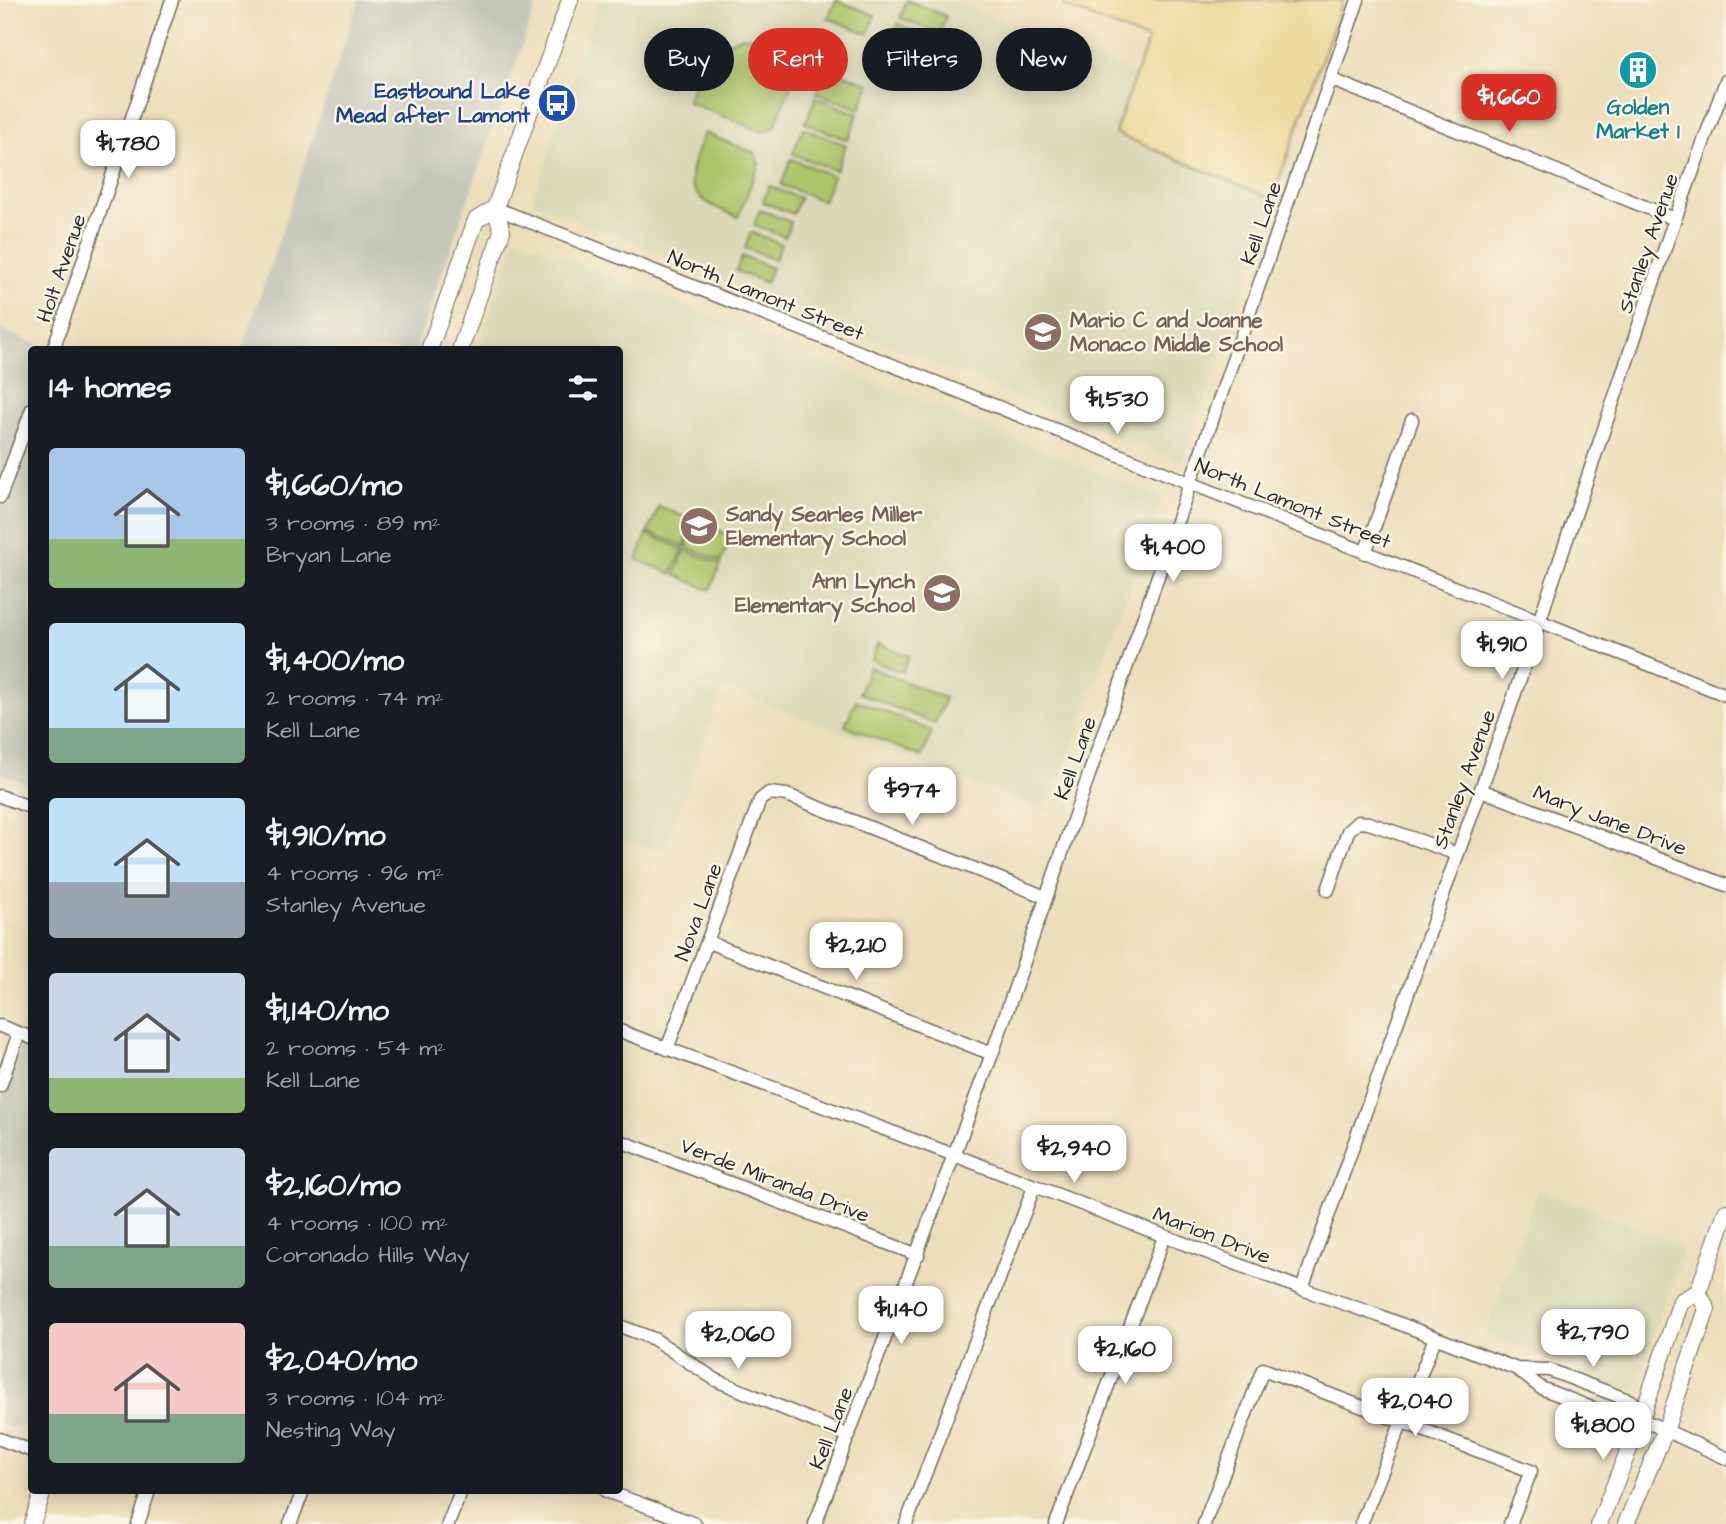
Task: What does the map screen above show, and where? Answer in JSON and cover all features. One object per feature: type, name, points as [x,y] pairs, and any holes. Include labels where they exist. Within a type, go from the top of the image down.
[{"type":"main road","points":[[461,346],[502,231],[495,208],[570,0]]},
{"type":"main road","points":[[430,346],[476,219],[495,208]]},
{"type":"main road","points":[[438,326],[439,346]]},
{"type":"main road","points":[[1599,1524],[1641,1419],[1681,1301],[1698,1292],[1726,1212]]},
{"type":"main road","points":[[1626,1524],[1665,1431],[1707,1309],[1698,1292]]},
{"type":"main road","points":[[32,1524],[42,1494]]},
{"type":"street","name":"Holt Avenue","points":[[54,346],[172,0]]},
{"type":"street","name":"Kell Lane","points":[[815,1524],[992,1054],[1358,0]]},
{"type":"street","points":[[1330,79],[1675,219]]},
{"type":"street","name":"Stanley Avenue","points":[[1301,1289],[1481,790],[1675,219],[1726,81]]},
{"type":"street","name":"North Lamont Street","points":[[495,208],[1726,695]]},
{"type":"street","points":[[0,497],[28,420]]},
{"type":"street","points":[[1366,553],[1412,420]]},
{"type":"street","name":"Mary Jane Drive","points":[[1481,790],[1726,885]]},
{"type":"street","name":"Nova Lane","points":[[667,1049],[760,800],[769,793],[787,795],[1046,897]]},
{"type":"street","points":[[0,796],[28,806]]},
{"type":"street","points":[[1328,890],[1348,831],[1358,822],[1369,823],[1457,854]]},
{"type":"street","points":[[708,942],[992,1054]]},
{"type":"street","points":[[0,1026],[25,1036],[0,1086]]},
{"type":"street","name":"Marion Drive","points":[[623,1032],[954,1155],[1301,1289],[1380,1316],[1517,1370],[1541,1388],[1622,1420],[1641,1419],[1726,1458]]},
{"type":"street","name":"Verde Miranda Drive","points":[[623,1142],[918,1255]]},
{"type":"street","points":[[906,1524],[1034,1187]]},
{"type":"street","points":[[1056,1524],[1164,1237]]},
{"type":"street","points":[[623,1327],[654,1339],[716,1380],[849,1436]]},
{"type":"street","points":[[1362,1524],[1435,1338]]},
{"type":"street","points":[[1204,1524],[1263,1369],[1531,1471],[1510,1524]]},
{"type":"street","name":"Marion Drive","points":[[1517,1370],[1549,1370],[1631,1401],[1641,1419]]},
{"type":"street","points":[[0,1439],[28,1450]]},
{"type":"street","points":[[138,1524],[146,1494]]},
{"type":"street","points":[[290,1524],[302,1494]]},
{"type":"street","points":[[449,1524],[460,1494]]},
{"type":"street","points":[[614,1494],[695,1524]]},
{"type":"shaded area","points":[[359,0],[538,0],[416,346],[243,346]]},
{"type":"shaded area","name":"Mario C and Joanne Monaco Middle School","points":[[599,0],[949,0],[1019,28],[996,28],[996,91],[1092,91],[1092,57],[1297,139],[1182,462],[532,202]]},
{"type":"shaded area","points":[[516,237],[1162,499],[1048,812],[723,687],[663,854],[623,838],[623,346],[478,346]]},
{"type":"shaded area","points":[[0,329],[41,346],[28,346],[28,784],[0,773]]},
{"type":"shaded area","points":[[28,1019],[28,1425],[13,1428],[0,1423],[0,1104]]},
{"type":"shaded area","points":[[1538,1189],[1684,1247],[1637,1383],[1632,1389],[1623,1389],[1485,1334]]},
{"type":"green space","points":[[836,0],[875,15],[870,28],[862,28],[862,32],[828,18]]},
{"type":"green space","points":[[907,0],[946,16],[941,28],[924,28],[900,18]]},
{"type":"green space","points":[[748,37],[748,91],[788,91],[774,128],[763,132],[687,102],[692,91],[734,91],[734,40]]},
{"type":"green space","points":[[848,75],[862,81],[862,91],[867,91],[860,109],[817,93],[848,91]]},
{"type":"green space","points":[[816,97],[858,114],[848,140],[805,123]]},
{"type":"green space","points":[[803,128],[846,145],[836,171],[793,154]]},
{"type":"green space","points":[[704,133],[755,153],[759,164],[738,217],[707,202],[692,186],[693,165]]},
{"type":"green space","points":[[791,159],[833,176],[823,201],[781,185]]},
{"type":"green space","points":[[769,186],[800,198],[793,214],[763,202]]},
{"type":"green space","points":[[760,210],[791,222],[785,237],[754,225]]},
{"type":"green space","points":[[751,232],[781,244],[775,260],[745,248]]},
{"type":"green space","points":[[742,256],[772,268],[766,283],[736,271]]},
{"type":"green space","points":[[659,506],[694,521],[684,546],[648,532]]},
{"type":"green space","points":[[696,521],[732,536],[721,561],[686,547]]},
{"type":"green space","points":[[647,534],[683,549],[672,574],[637,560]]},
{"type":"green space","points":[[685,550],[721,564],[710,590],[675,575]]},
{"type":"green space","points":[[878,644],[909,656],[902,672],[871,660]]},
{"type":"green space","points":[[869,667],[945,698],[935,724],[859,693]]},
{"type":"green space","points":[[856,700],[932,731],[922,757],[845,726]]},
{"type":"sand","points":[[1066,0],[1343,0],[1272,199],[1115,133],[1148,40],[1064,6]]},
{"type":"place","name":"Golden Market 1","points":[[1638,70]]},
{"type":"place","name":"Eastbound Lake Mead after Lamont","points":[[557,103]]},
{"type":"place","name":"Mario C and Joanne Monaco Middle School","points":[[1043,332]]},
{"type":"place","name":"Sandy Searles Miller Elementary School","points":[[699,526]]},
{"type":"place","name":"Ann Lynch Elementary School","points":[[942,593]]}]
